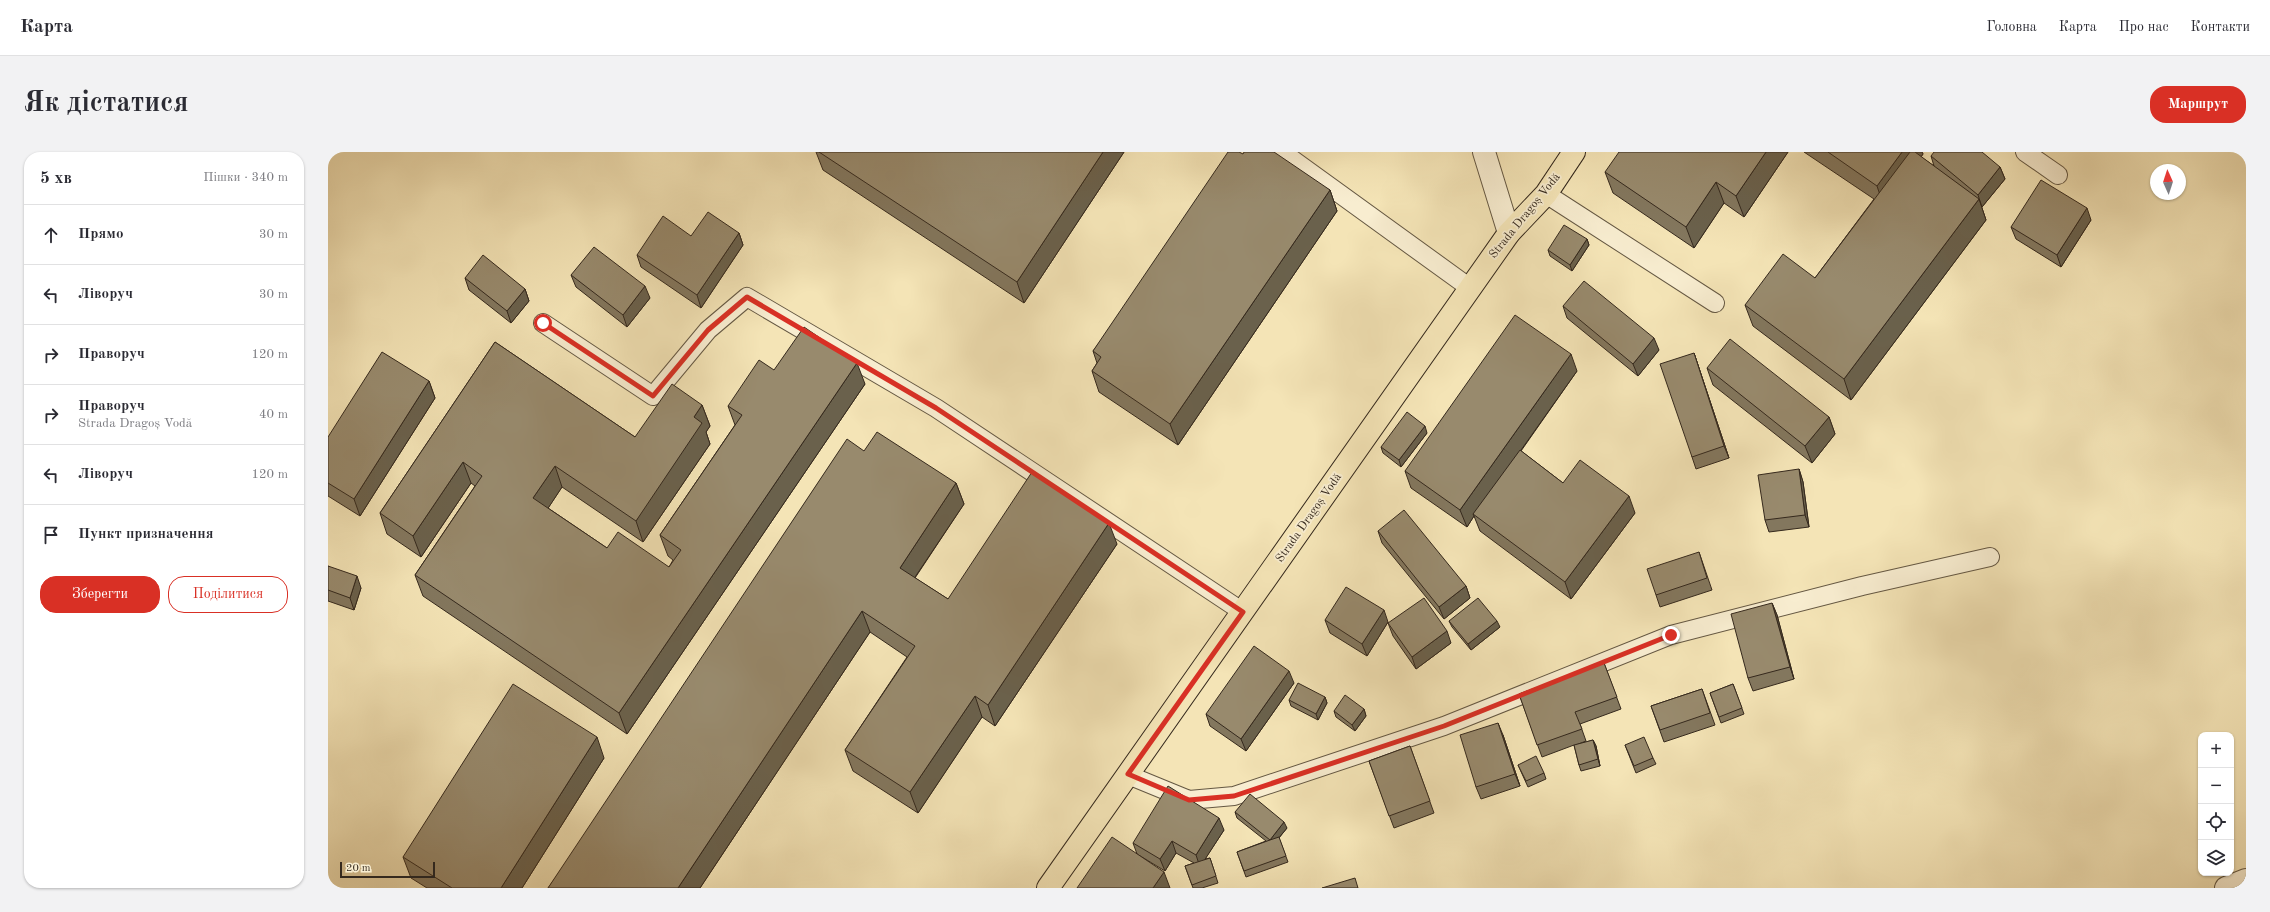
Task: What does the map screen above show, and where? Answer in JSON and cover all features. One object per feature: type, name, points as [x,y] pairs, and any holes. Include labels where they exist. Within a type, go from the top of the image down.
[{"type":"main road","name":"Strada Dragoș Vodă","points":[[1048,888],[1509,232],[1546,194],[1574,152]]},
{"type":"street","points":[[1484,152],[1509,232]]},
{"type":"street","points":[[2226,888],[2246,880]]},
{"type":"lane","points":[[1282,152],[1470,288]]},
{"type":"lane","points":[[2025,152],[2058,175]]},
{"type":"lane","points":[[1546,194],[1714,302]]},
{"type":"lane","points":[[543,323],[653,396],[708,330],[747,297],[936,408],[1243,612]]},
{"type":"lane","points":[[1128,774],[1189,800],[1234,796],[1444,726],[1671,635],[1862,586],[1990,557]]},
{"type":"building","points":[[819,152],[1103,152],[1017,282]]},
{"type":"building","points":[[1228,152],[1239,152],[1243,154],[1244,152],[1274,152],[1330,190],[1170,424],[1092,371],[1101,357],[1093,351]]},
{"type":"building","points":[[1619,152],[1766,152],[1736,196],[1716,182],[1686,227],[1605,172]]},
{"type":"building","points":[[1828,152],[1902,152],[1877,186]]},
{"type":"building","points":[[1910,152],[1915,152],[1979,199],[1844,379],[1745,305],[1783,254],[1815,278]]},
{"type":"building","points":[[1934,152],[1982,152],[2000,167],[1978,195],[1931,156]]},
{"type":"building","points":[[2041,180],[2087,208],[2057,255],[2011,227]]},
{"type":"building","points":[[708,212],[739,233],[697,295],[637,255],[663,216],[691,236]]},
{"type":"building","points":[[1564,225],[1587,239],[1570,265],[1548,250]]},
{"type":"building","points":[[594,247],[645,286],[623,315],[571,275]]},
{"type":"building","points":[[483,255],[525,289],[507,311],[465,278]]},
{"type":"building","points":[[1584,281],[1654,338],[1633,364],[1563,306]]},
{"type":"building","points":[[1515,315],[1571,354],[1460,510],[1405,471]]},
{"type":"building","points":[[804,327],[857,363],[619,713],[415,575],[482,476],[463,462],[413,536],[380,513],[495,342],[635,437],[672,384],[702,405],[694,417],[702,423],[636,521],[555,466],[533,498],[607,548],[618,532],[669,567],[681,550],[660,535],[742,415],[728,406],[759,360],[774,370]]},
{"type":"building","points":[[1730,339],[1829,417],[1805,446],[1707,368]]},
{"type":"building","points":[[382,352],[429,381],[354,499],[328,483],[328,437]]},
{"type":"building","points":[[1694,353],[1724,446],[1692,457],[1660,364]]},
{"type":"building","points":[[1407,412],[1425,426],[1399,460],[1381,447]]},
{"type":"building","points":[[877,432],[956,483],[900,568],[948,599],[1032,472],[1109,523],[988,705],[975,696],[910,792],[845,750],[915,646],[862,611],[678,888],[548,888],[847,439],[864,451]]},
{"type":"building","points":[[1520,450],[1563,483],[1580,460],[1629,496],[1565,582],[1473,514]]},
{"type":"building","points":[[1799,469],[1805,515],[1765,520],[1758,475]]},
{"type":"building","points":[[1404,510],[1466,586],[1439,607],[1378,531]]},
{"type":"building","points":[[1699,552],[1707,578],[1656,595],[1647,569]]},
{"type":"building","points":[[328,566],[357,576],[350,598],[328,590]]},
{"type":"building","points":[[1346,587],[1384,610],[1362,644],[1325,620]]},
{"type":"building","points":[[1424,598],[1447,631],[1412,657],[1388,623]]},
{"type":"building","points":[[1478,598],[1497,621],[1468,644],[1449,621]]},
{"type":"building","points":[[1772,603],[1790,667],[1748,678],[1731,614]]},
{"type":"building","points":[[1254,646],[1289,671],[1241,739],[1206,714]]},
{"type":"building","points":[[1604,663],[1617,697],[1575,712],[1582,729],[1537,745],[1519,694]]},
{"type":"building","points":[[1298,683],[1325,697],[1316,714],[1289,700]]},
{"type":"building","points":[[513,684],[597,737],[501,888],[452,888],[403,857]]},
{"type":"building","points":[[1733,684],[1742,708],[1719,717],[1710,693]]},
{"type":"building","points":[[1702,689],[1710,713],[1660,730],[1651,706]]},
{"type":"building","points":[[1345,695],[1364,709],[1352,725],[1334,711]]},
{"type":"building","points":[[1498,723],[1515,774],[1476,787],[1460,735]]},
{"type":"building","points":[[1644,737],[1653,758],[1634,766],[1625,745]]},
{"type":"building","points":[[1593,740],[1598,759],[1579,765],[1574,745]]},
{"type":"building","points":[[1410,746],[1430,801],[1389,816],[1369,761]]},
{"type":"building","points":[[1536,756],[1544,773],[1526,781],[1518,765]]},
{"type":"building","points":[[1168,786],[1219,818],[1196,855],[1172,841],[1160,859],[1133,843]]},
{"type":"building","points":[[1250,794],[1284,822],[1270,840],[1235,812]]},
{"type":"building","points":[[1112,837],[1164,872],[1153,888],[1077,888]]},
{"type":"building","points":[[1279,837],[1286,856],[1244,871],[1237,852]]},
{"type":"building","points":[[1210,858],[1216,876],[1192,885],[1185,866]]},
{"type":"building","points":[[1355,878],[1358,888],[1322,888]]},
{"type":"route","points":[[543,323],[653,396],[708,330],[747,297],[889,379],[936,408],[1243,612],[1128,774],[1189,800],[1234,796],[1444,726],[1671,635]]}]
